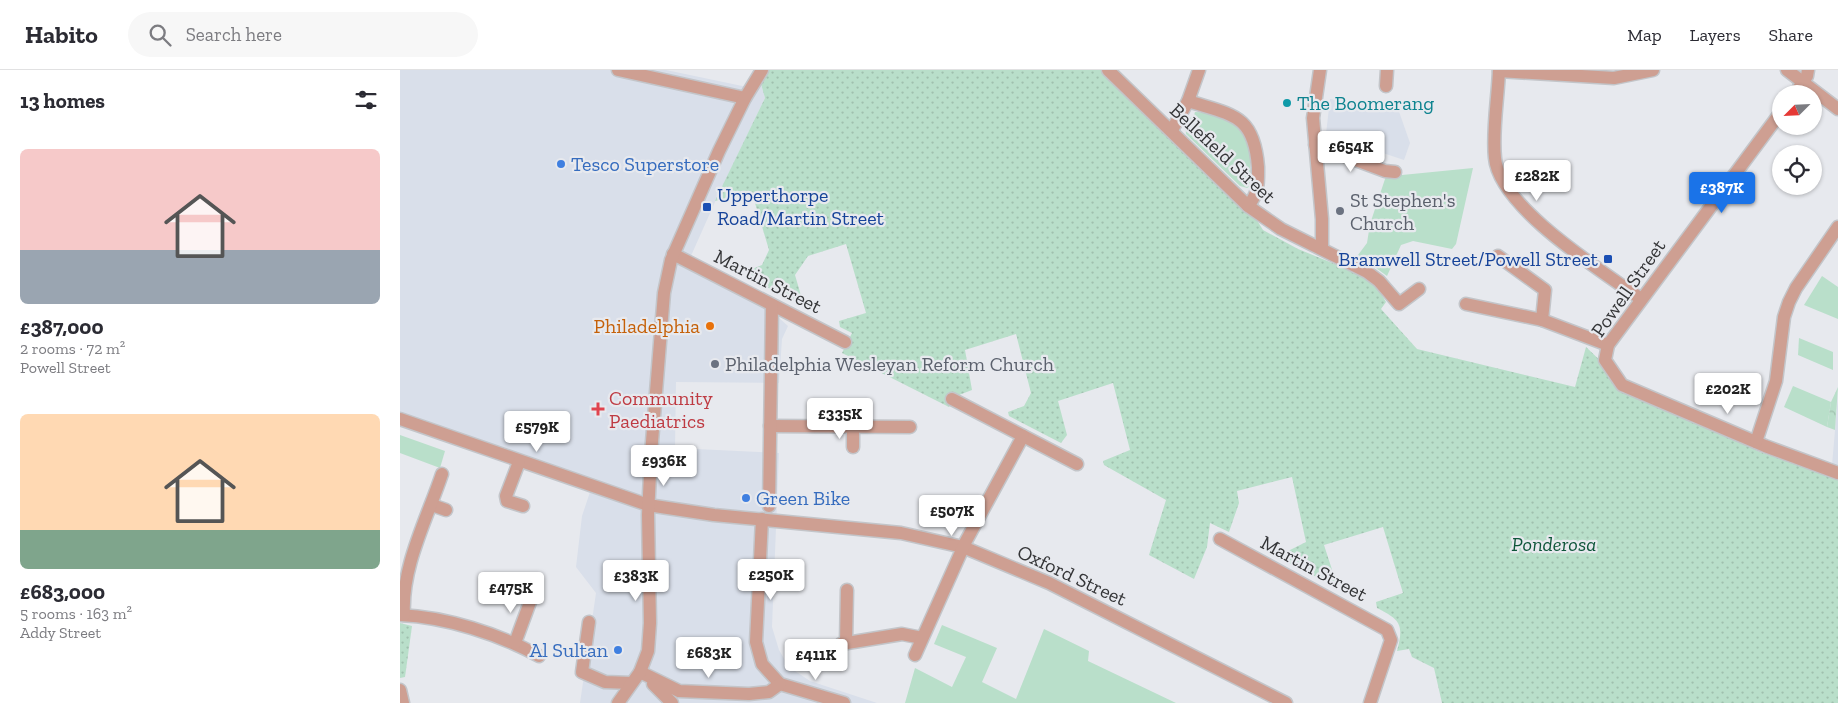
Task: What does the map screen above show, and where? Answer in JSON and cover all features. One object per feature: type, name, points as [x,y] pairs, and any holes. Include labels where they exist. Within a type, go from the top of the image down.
[{"type":"street","points":[[618,70],[745,98]]},
{"type":"street","points":[[618,703],[640,672],[646,659],[650,623],[648,505],[660,324],[664,293],[673,254],[745,98],[762,70]]},
{"type":"street","name":"Bellefield Street","points":[[1108,70],[1172,130],[1248,206],[1281,229],[1367,272],[1379,281],[1399,304],[1419,289]]},
{"type":"street","points":[[1172,130],[1188,101],[1199,70]]},
{"type":"street","points":[[1320,70],[1313,118],[1322,219],[1322,249]]},
{"type":"street","points":[[1386,86],[1387,70]]},
{"type":"street","points":[[1641,299],[1594,266],[1529,214],[1506,188],[1494,159],[1499,70],[1614,78],[1652,70]]},
{"type":"street","points":[[1787,70],[1838,109]]},
{"type":"street","points":[[1801,85],[1808,70]]},
{"type":"street","points":[[1188,101],[1240,120],[1251,132],[1257,151],[1259,189],[1248,206]]},
{"type":"street","name":"Powell Street","points":[[1756,442],[1622,385],[1609,369],[1605,360],[1608,345],[1772,124]]},
{"type":"street","points":[[1315,146],[1395,172]]},
{"type":"street","points":[[1838,227],[1796,288],[1789,302],[1784,317],[1776,381],[1756,442],[1838,473]]},
{"type":"street","name":"Martin Street","points":[[673,254],[845,342]]},
{"type":"street","points":[[1498,256],[1545,290],[1542,320]]},
{"type":"street","points":[[1466,304],[1542,320],[1608,345]]},
{"type":"street","points":[[770,506],[772,305]]},
{"type":"street","points":[[952,399],[1078,464]]},
{"type":"street","name":"Oxford Street","points":[[400,419],[519,462],[648,505],[762,520],[901,533],[963,547],[1050,583],[1286,703]]},
{"type":"street","points":[[770,426],[910,427]]},
{"type":"street","points":[[853,427],[853,447]]},
{"type":"street","points":[[915,655],[963,547],[1022,436]]},
{"type":"street","points":[[519,462],[506,496],[507,501],[523,506]]},
{"type":"street","points":[[442,474],[407,573],[403,593],[402,615],[461,626],[515,643],[539,656]]},
{"type":"street","points":[[432,505],[446,510]]},
{"type":"street","points":[[762,520],[756,642],[762,664],[780,684],[844,703]]},
{"type":"street","name":"Martin Street","points":[[1220,539],[1375,622],[1389,633],[1391,640],[1370,703]]},
{"type":"street","points":[[847,590],[843,643],[902,634],[922,638]]},
{"type":"street","points":[[515,643],[533,594]]},
{"type":"street","points":[[589,622],[582,672],[605,682],[631,683]]},
{"type":"street","points":[[640,672],[679,692],[750,694],[769,692],[780,684]]},
{"type":"street","points":[[640,672],[672,703]]},
{"type":"street","points":[[400,690],[403,703]]},
{"type":"shaded area","points":[[400,70],[666,70],[747,87],[759,77],[765,98],[686,267],[767,307],[788,326],[782,339],[779,383],[676,382],[675,448],[779,453],[772,627],[779,650],[789,667],[810,681],[877,703],[580,703],[596,593],[576,567],[582,516],[591,489],[400,419]]},
{"type":"shaded area","points":[[1330,99],[1372,104],[1396,103],[1410,143],[1404,160],[1326,134]]},
{"type":"shaded area","points":[[1838,396],[1838,473],[1832,465]]},
{"type":"green space","name":"Ponderosa","points":[[762,70],[1108,70],[1248,206],[1263,230],[1298,249],[1357,273],[1377,287],[1386,302],[1381,309],[1417,349],[1575,387],[1586,347],[1609,369],[1622,385],[1760,452],[1838,478],[1838,703],[1442,703],[1434,668],[1412,657],[1409,649],[1397,651],[1400,635],[1399,624],[1391,616],[1377,608],[1376,602],[1403,593],[1383,527],[1324,545],[1338,588],[1281,559],[1282,554],[1306,542],[1292,477],[1237,491],[1239,503],[1229,532],[1210,523],[1207,547],[1194,579],[1149,555],[1166,500],[1104,465],[1103,461],[1130,450],[1113,383],[1058,401],[1067,435],[1061,443],[1009,416],[1008,412],[1024,406],[1031,393],[1016,334],[965,350],[972,390],[959,395],[949,407],[842,353],[852,333],[840,327],[839,321],[866,313],[846,244],[808,256],[795,275],[802,299],[798,303],[745,276],[747,271],[762,265],[769,250],[752,193],[715,201],[765,98],[759,77]]},
{"type":"green space","points":[[1195,112],[1223,118],[1242,132],[1254,147],[1250,156],[1251,186],[1247,188],[1240,186],[1186,134],[1185,121],[1194,115]]},
{"type":"green space","points":[[1473,168],[1456,244],[1452,249],[1413,241],[1401,245],[1387,276],[1358,255],[1367,243],[1370,224],[1387,173],[1402,175]]},
{"type":"green space","points":[[1822,276],[1838,287],[1838,319],[1804,305]]},
{"type":"green space","points":[[1799,338],[1833,352],[1833,370],[1798,355]]},
{"type":"green space","points":[[1793,386],[1831,402],[1827,427],[1784,407]]},
{"type":"green space","points":[[1838,387],[1835,430],[1827,427],[1831,402]]},
{"type":"green space","points":[[400,435],[445,451],[440,468],[400,453]]},
{"type":"green space","points":[[400,623],[412,626],[405,677],[400,678]]},
{"type":"green space","points":[[942,625],[997,648],[982,682],[1016,699],[1044,629],[1089,651],[1088,661],[1176,703],[905,703],[915,668],[952,687],[966,657],[934,644]]},
{"type":"place","name":"The Boomerang","points":[[1287,103]]},
{"type":"place","name":"Tesco Superstore","points":[[561,164]]},
{"type":"place","name":"Upperthorpe Road/Martin Street","points":[[707,207]]},
{"type":"place","name":"St Stephen's Church","points":[[1340,211]]},
{"type":"place","name":"Bramwell Street/Powell Street","points":[[1608,259]]},
{"type":"place","name":"Philadelphia","points":[[710,326]]},
{"type":"place","name":"Philadelphia Wesleyan Reform Church","points":[[715,364]]},
{"type":"place","name":"Community Paediatrics","points":[[598,409]]},
{"type":"place","name":"Green Bike","points":[[746,498]]},
{"type":"place","name":"Al Sultan","points":[[618,650]]}]
